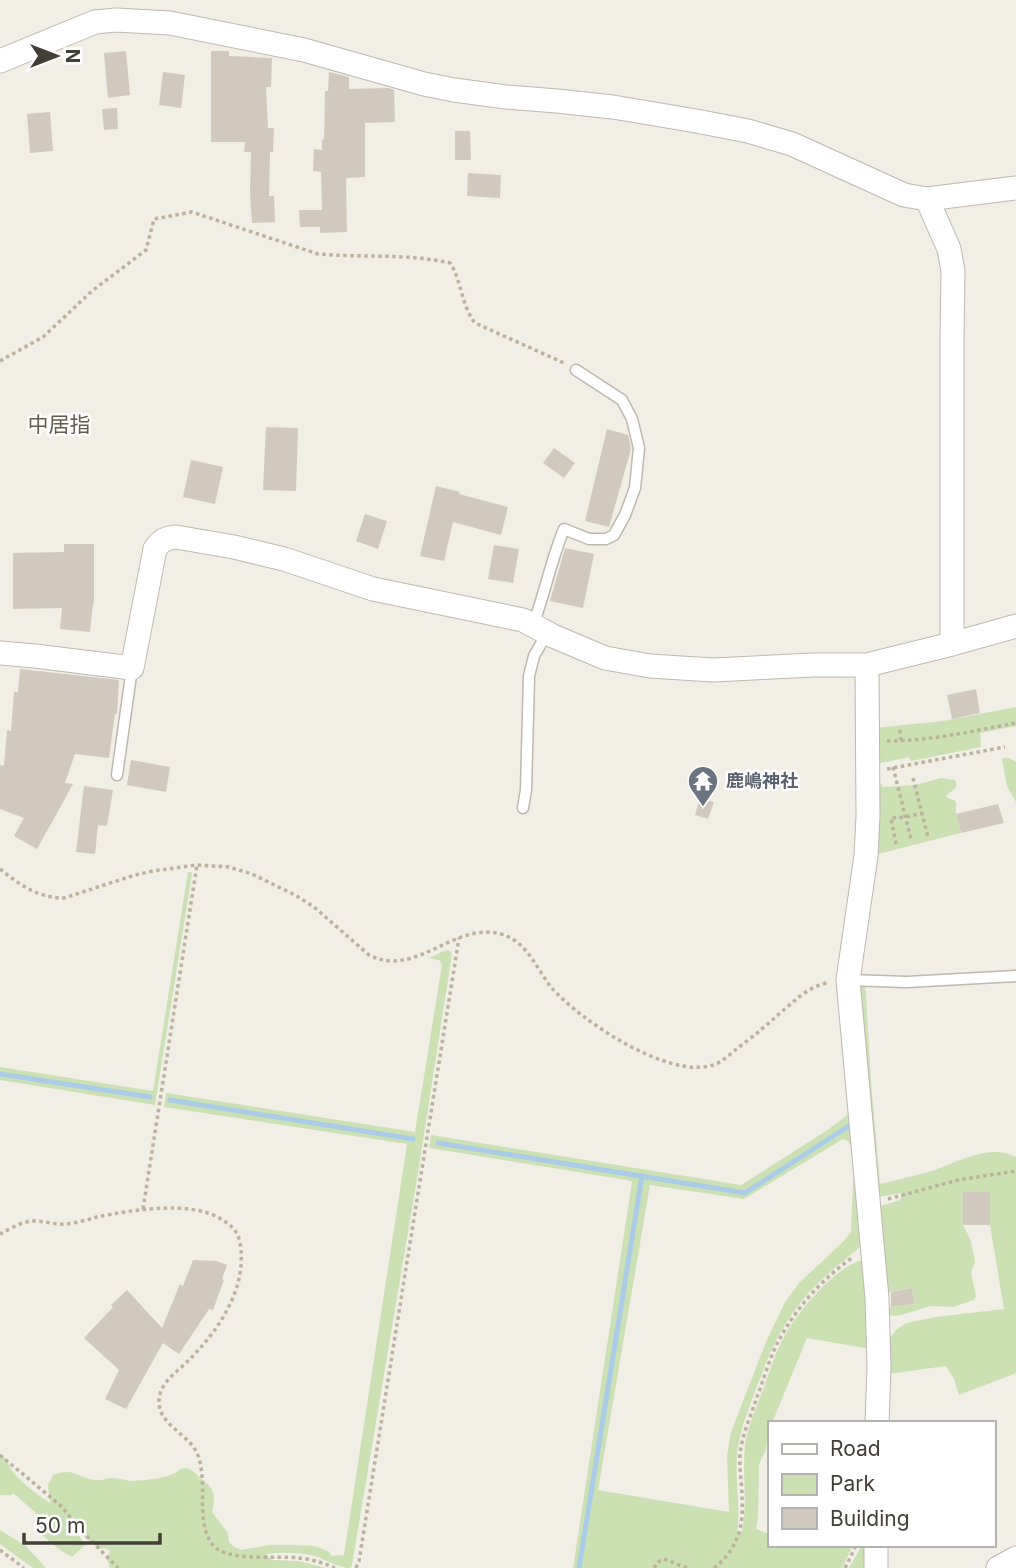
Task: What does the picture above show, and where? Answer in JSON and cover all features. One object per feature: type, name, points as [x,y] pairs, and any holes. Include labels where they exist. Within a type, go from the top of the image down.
[{"type":"street","points":[[0,61],[95,22],[116,20],[170,23],[304,50],[454,90],[613,107],[748,131],[792,144],[904,195],[927,199],[1016,188]]},
{"type":"street","points":[[927,199],[949,248],[953,271],[952,644]]},
{"type":"street","points":[[0,653],[132,668],[155,549],[160,541],[168,537],[234,547],[285,559],[373,589],[523,620],[605,658],[650,666],[713,670],[867,664],[1016,626]]},
{"type":"street","points":[[867,664],[880,768],[848,980],[878,1307],[877,1421]]},
{"type":"street","points":[[876,1547],[876,1568]]},
{"type":"street","points":[[998,1568],[1016,1558]]},
{"type":"lane","points":[[523,808],[526,790],[529,676],[540,629],[542,601],[555,550],[564,529],[589,539],[606,539],[614,535],[635,488],[639,448],[632,419],[622,400],[576,370]]},
{"type":"lane","points":[[117,775],[132,668]]},
{"type":"lane","points":[[848,980],[907,982],[1016,976]]},
{"type":"path","points":[[0,361],[43,337],[92,291],[146,250],[154,219],[192,212],[318,254],[390,255],[450,263],[455,270],[468,314],[475,323],[558,359],[576,370]]},
{"type":"path","points":[[886,752],[886,741],[940,738],[1016,723]]},
{"type":"path","points":[[900,730],[901,741]]},
{"type":"path","points":[[880,768],[1005,747]]},
{"type":"path","points":[[893,767],[911,839]]},
{"type":"path","points":[[913,778],[928,837]]},
{"type":"path","points":[[896,844],[891,818],[922,813]]},
{"type":"path","points":[[0,869],[32,892],[64,898],[135,875],[197,865],[229,867],[252,874],[295,895],[314,907],[369,955],[379,960],[402,961],[459,938],[485,932],[501,934],[514,939],[529,953],[550,985],[581,1014],[608,1033],[650,1056],[690,1067],[717,1064],[810,989],[830,981],[848,980]]},
{"type":"path","points":[[143,1210],[197,865]]},
{"type":"path","points":[[356,1568],[459,938]]},
{"type":"path","points":[[869,1204],[958,1180],[1016,1171]]},
{"type":"path","points":[[0,1234],[34,1221],[66,1224],[143,1210],[183,1209],[206,1212],[230,1225],[240,1242],[237,1283],[226,1312],[202,1345],[166,1383],[160,1394],[161,1412],[195,1450],[202,1467],[204,1517],[212,1544],[227,1553],[241,1556],[299,1558],[335,1568]]},
{"type":"path","points":[[714,1568],[725,1560],[739,1534],[743,1499],[740,1451],[777,1344],[789,1322],[827,1279],[856,1256],[872,1249]]},
{"type":"path","points":[[0,1455],[61,1506],[118,1568]]},
{"type":"path","points":[[845,1568],[856,1547]]},
{"type":"path","points":[[0,1550],[23,1568]]},
{"type":"path","points":[[654,1568],[664,1559],[687,1568]]},
{"type":"green space","points":[[1016,707],[1016,726],[980,733],[981,747],[911,761],[909,757],[877,764],[873,728],[943,721]]},
{"type":"green space","points":[[1004,758],[1016,762],[1016,802],[1007,786]]},
{"type":"green space","points":[[941,778],[955,780],[955,787],[946,796],[956,802],[961,833],[870,856],[879,781],[883,787],[915,785]]},
{"type":"green space","points":[[188,872],[192,874],[155,1105],[0,1080],[0,1067],[153,1091]]},
{"type":"green space","points":[[446,950],[452,954],[352,1565],[346,1568],[312,1555],[285,1553],[266,1554],[272,1560],[298,1561],[326,1568],[110,1568],[107,1559],[110,1551],[106,1548],[99,1549],[74,1528],[85,1545],[72,1557],[60,1550],[43,1536],[36,1523],[35,1512],[13,1493],[0,1495],[0,1454],[21,1481],[50,1503],[48,1485],[53,1475],[60,1473],[70,1472],[94,1480],[113,1478],[132,1481],[165,1477],[187,1468],[212,1490],[212,1512],[228,1533],[229,1542],[233,1546],[241,1550],[271,1545],[315,1546],[330,1552],[331,1556],[344,1555],[407,1144],[164,1107],[166,1093],[415,1132],[442,965],[439,960],[429,958]]},
{"type":"green space","points":[[860,986],[865,986],[880,1184],[925,1173],[987,1152],[1007,1153],[1016,1157],[1016,1373],[959,1395],[946,1366],[888,1374],[889,1338],[906,1323],[1004,1309],[990,1225],[990,1197],[963,1209],[963,1225],[971,1241],[975,1262],[971,1272],[976,1296],[974,1300],[953,1307],[931,1306],[894,1316],[883,1313],[877,1207],[900,1200],[902,1193],[878,1197]],"holes":[[[912,1288],[914,1304],[886,1308],[883,1293]]]},
{"type":"green space","points":[[853,1111],[863,1243],[821,1280],[801,1302],[777,1338],[746,1417],[739,1441],[737,1466],[737,1532],[742,1531],[744,1520],[744,1457],[751,1420],[781,1342],[819,1290],[842,1270],[864,1260],[870,1349],[807,1338],[773,1421],[768,1421],[765,1452],[759,1464],[756,1529],[768,1534],[768,1547],[852,1547],[842,1568],[573,1568],[632,1182],[429,1148],[431,1135],[741,1185]],"holes":[[[843,1139],[851,1146],[854,1161],[851,1232],[800,1282],[785,1302],[766,1342],[731,1432],[727,1456],[729,1512],[598,1490],[650,1185],[744,1199]]]},
{"type":"green space","points":[[0,1530],[26,1546],[46,1568],[33,1568],[0,1544]]},
{"type":"green space","points":[[861,1547],[872,1547],[872,1568],[849,1568]]},
{"type":"building","points":[[126,51],[130,95],[108,98],[104,53]]},
{"type":"building","points":[[211,51],[229,51],[229,56],[272,58],[271,87],[266,87],[268,128],[274,128],[273,152],[270,152],[269,196],[274,196],[275,222],[252,223],[251,152],[244,152],[245,142],[211,142]]},
{"type":"building","points":[[163,72],[185,75],[181,108],[159,105]]},
{"type":"building","points":[[329,72],[349,77],[349,89],[394,90],[395,122],[365,123],[365,177],[346,178],[347,232],[320,233],[320,227],[300,227],[299,210],[322,210],[321,172],[313,171],[314,149],[322,150],[322,139],[324,140],[325,91],[328,91]]},
{"type":"building","points":[[117,108],[118,129],[104,130],[102,109]]},
{"type":"building","points":[[50,112],[53,151],[30,153],[27,114]]},
{"type":"building","points":[[455,131],[470,131],[471,160],[455,160]]},
{"type":"building","points":[[468,173],[501,175],[500,198],[467,196]]},
{"type":"building","points":[[266,427],[298,428],[296,491],[263,490]]},
{"type":"building","points":[[607,429],[628,435],[631,449],[609,527],[585,521]]},
{"type":"building","points":[[554,448],[575,463],[564,478],[543,463]]},
{"type":"building","points":[[191,460],[223,467],[215,504],[183,497]]},
{"type":"building","points":[[436,486],[508,507],[501,535],[453,522],[444,561],[420,556]]},
{"type":"building","points":[[365,514],[387,521],[378,549],[356,541]]},
{"type":"building","points":[[64,544],[94,544],[94,604],[90,632],[60,629],[62,608],[13,609],[13,553],[64,552]]},
{"type":"building","points":[[494,545],[519,549],[513,583],[488,579]]},
{"type":"building","points":[[565,548],[594,554],[583,608],[550,601]]},
{"type":"building","points":[[20,669],[119,680],[117,714],[109,758],[75,754],[65,783],[73,784],[37,849],[14,836],[24,818],[0,809],[0,765],[4,766],[7,730],[11,731],[14,692],[18,692]]},
{"type":"building","points":[[976,689],[980,713],[952,719],[947,695]]},
{"type":"building","points":[[131,760],[170,767],[166,792],[127,785]]},
{"type":"building","points":[[84,786],[113,790],[107,826],[98,825],[95,854],[76,852]]},
{"type":"building","name":"鹿嶋神社","points":[[700,798],[714,802],[708,819],[695,815]]},
{"type":"building","points":[[998,804],[1004,823],[961,833],[956,814]]},
{"type":"building","points":[[963,1192],[990,1192],[990,1225],[963,1225]]},
{"type":"building","points":[[193,1260],[216,1261],[227,1265],[213,1310],[209,1309],[179,1354],[163,1343],[126,1409],[105,1399],[119,1370],[84,1338],[127,1290],[162,1328]]},
{"type":"building","points":[[912,1288],[914,1304],[891,1307],[891,1292]]},
{"type":"waterway","points":[[0,1074],[150,1097]]},
{"type":"waterway","points":[[170,1100],[413,1139]]},
{"type":"waterway","points":[[438,1143],[745,1193],[849,1126]]},
{"type":"waterway","points":[[579,1568],[642,1176]]},
{"type":"place","name":"鹿嶋神社","points":[[703,808]]},
{"type":"district","name":"中居指","points":[[59,425]]}]
